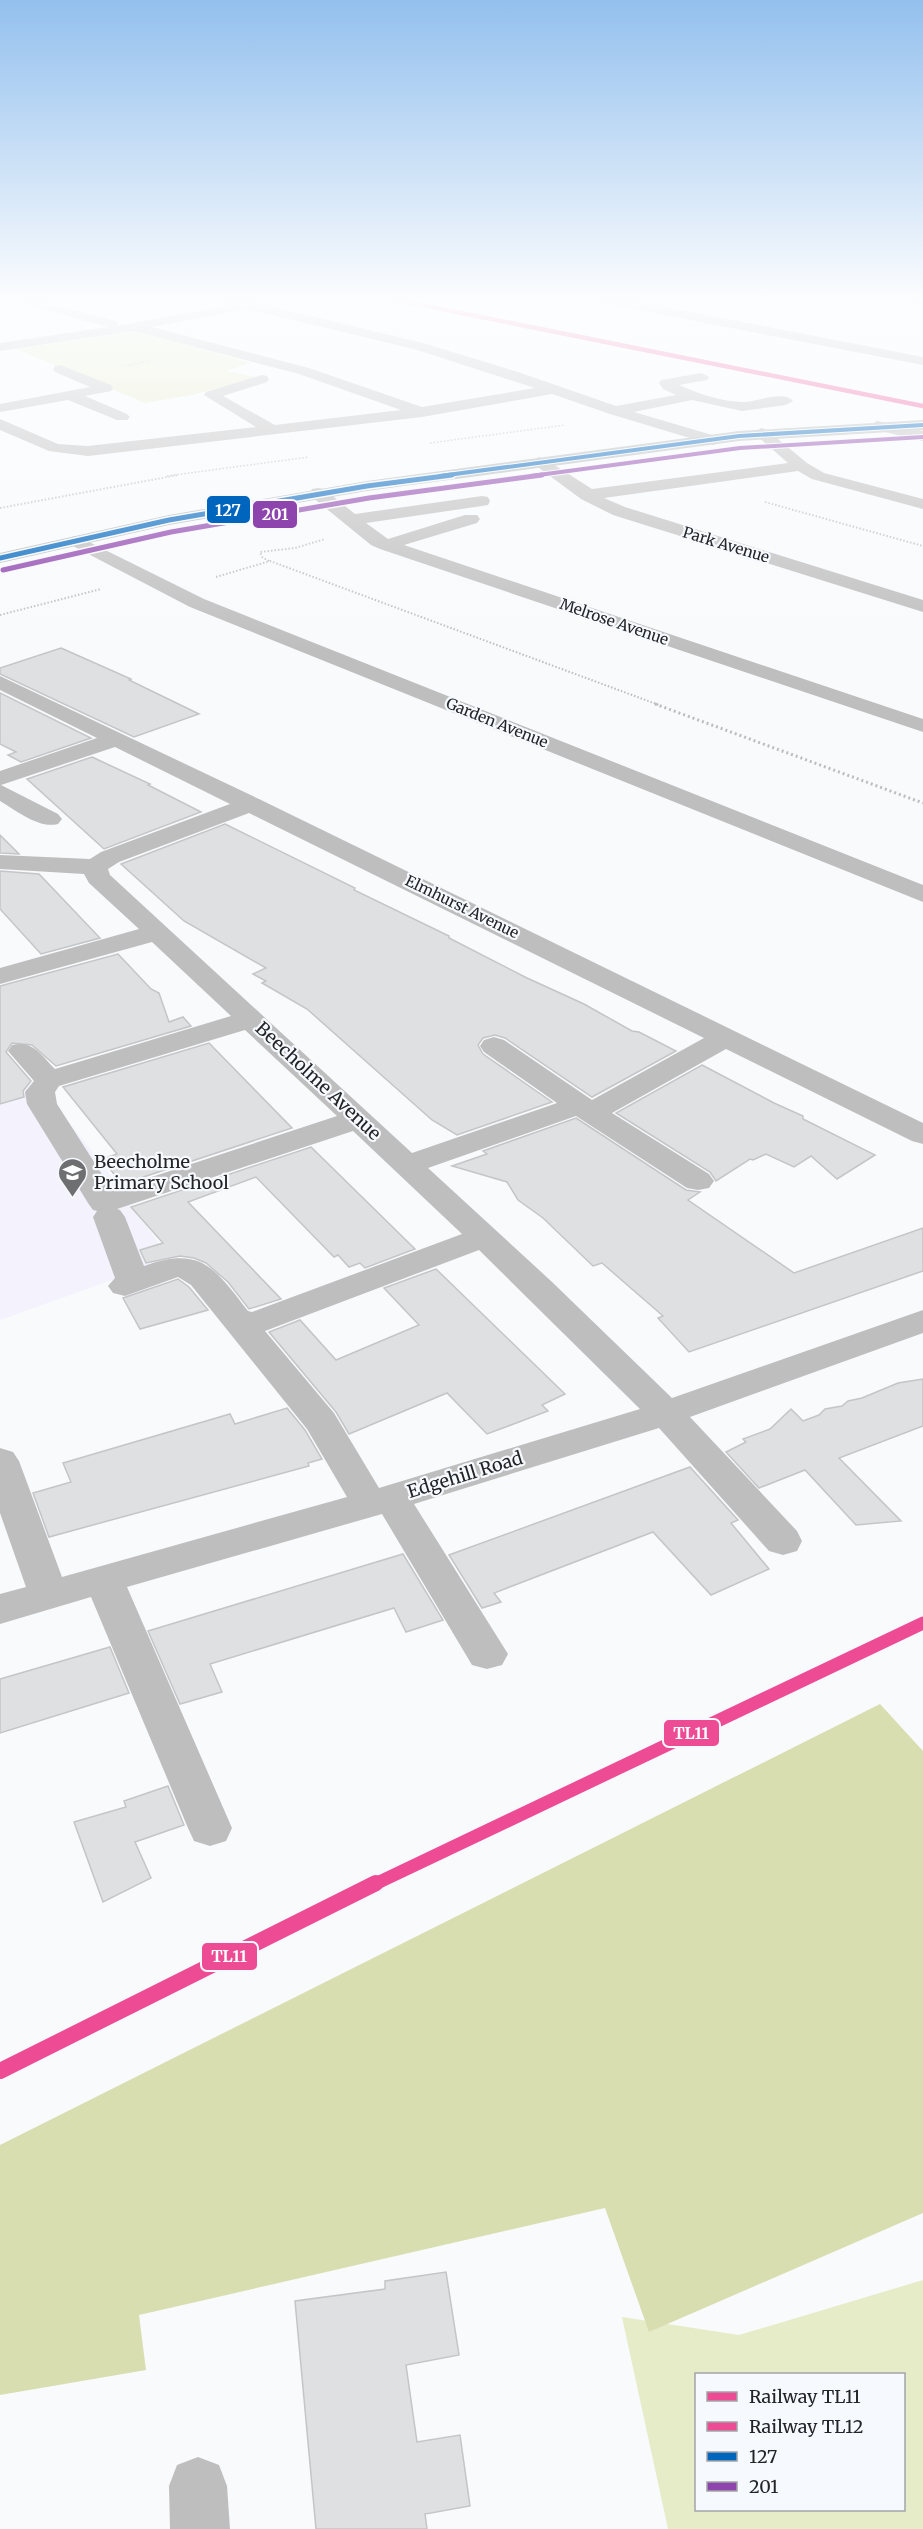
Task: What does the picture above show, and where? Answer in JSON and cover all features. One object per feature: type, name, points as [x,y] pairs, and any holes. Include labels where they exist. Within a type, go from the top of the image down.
[{"type":"main road","points":[[0,558],[221,510],[318,493],[762,434],[923,424]]},
{"type":"street","points":[[248,416],[273,430]]},
{"type":"street","points":[[3,428],[55,448],[78,451],[389,416]]},
{"type":"street","points":[[632,416],[713,440]]},
{"type":"street","points":[[877,426],[923,436]]},
{"type":"street","points":[[762,434],[801,466],[818,476],[923,504]]},
{"type":"street","name":"Park Avenue","points":[[539,462],[587,495],[619,511],[923,606]]},
{"type":"street","points":[[587,495],[801,466]]},
{"type":"street","name":"Melrose Avenue","points":[[318,493],[386,545],[923,726]]},
{"type":"street","points":[[358,525],[429,508],[482,501]]},
{"type":"street","points":[[398,528],[432,521],[435,516],[429,508]]},
{"type":"street","points":[[386,545],[471,519]]},
{"type":"street","name":"Garden Avenue","points":[[77,541],[171,590],[923,894]]},
{"type":"street","name":"Elmhurst Avenue","points":[[3,686],[251,804],[923,1135]]},
{"type":"street","points":[[0,779],[116,739]]},
{"type":"street","points":[[0,792],[50,819]]},
{"type":"street","points":[[0,862],[95,867],[110,857],[251,804]]},
{"type":"street","name":"Beecholme Avenue","points":[[95,867],[98,878],[484,1237],[666,1413],[783,1541]]},
{"type":"street","points":[[0,976],[158,932]]},
{"type":"street","points":[[251,1019],[49,1080],[40,1092],[42,1104],[104,1203],[358,1119]]},
{"type":"street","points":[[408,1166],[586,1109],[726,1038]]},
{"type":"street","points":[[494,1046],[698,1181]]},
{"type":"street","points":[[22,1051],[49,1080]]},
{"type":"street","points":[[109,1217],[130,1285],[174,1267],[191,1268],[200,1274],[321,1422],[380,1501],[487,1654]]},
{"type":"street","points":[[237,1320],[246,1323],[263,1320],[484,1237]]},
{"type":"street","name":"Edgehill Road","points":[[0,1609],[380,1501],[666,1413],[922,1322]]},
{"type":"street","points":[[0,1461],[49,1595]]},
{"type":"street","points":[[104,1580],[210,1828]]},
{"type":"path","points":[[425,443],[517,433],[579,423],[631,450]]},
{"type":"path","points":[[0,508],[160,477],[315,457]]},
{"type":"path","points":[[766,502],[923,546]]},
{"type":"path","points":[[358,525],[336,535],[295,548],[260,552],[262,557],[270,561],[923,803]]},
{"type":"path","points":[[171,590],[270,561]]},
{"type":"path","points":[[0,615],[145,576]]},
{"type":"shaded area","name":"Beecholme Primary School","points":[[35,1079],[123,1191],[129,1204],[171,1259],[0,1320],[0,1105],[13,1101]]},
{"type":"green space","points":[[880,1704],[923,1751],[923,2213],[649,2332],[605,2208],[139,2315],[146,2370],[0,2395],[0,2145]]},
{"type":"green space","points":[[923,2280],[923,2529],[668,2529],[622,2317],[739,2335]]},
{"type":"building","points":[[61,648],[131,679],[129,680],[199,714],[134,737],[0,674],[0,668]]},
{"type":"building","points":[[0,693],[91,738],[21,762],[8,755],[16,752],[0,744]]},
{"type":"building","points":[[92,757],[150,784],[148,785],[201,812],[104,849],[27,779]]},
{"type":"building","points":[[225,824],[355,888],[354,890],[449,936],[527,978],[584,1004],[632,1031],[639,1032],[676,1051],[592,1097],[505,1038],[495,1035],[483,1038],[478,1045],[483,1054],[552,1102],[457,1135],[432,1120],[307,1009],[262,983],[266,981],[253,974],[266,968],[184,921],[121,864]]},
{"type":"building","points":[[0,835],[19,854],[0,853]]},
{"type":"building","points":[[0,871],[39,874],[100,938],[41,954],[0,909]]},
{"type":"building","points":[[118,954],[151,989],[159,993],[169,1022],[183,1017],[191,1026],[56,1066],[32,1045],[12,1043],[6,1052],[31,1081],[23,1091],[24,1097],[0,1104],[0,986]]},
{"type":"building","points":[[209,1043],[292,1128],[122,1184],[102,1159],[117,1154],[63,1087]]},
{"type":"building","points":[[702,1065],[875,1155],[837,1179],[811,1156],[794,1167],[766,1154],[753,1160],[750,1159],[716,1181],[710,1172],[616,1113]]},
{"type":"building","points":[[576,1118],[686,1190],[700,1192],[688,1200],[794,1273],[923,1228],[923,1271],[689,1352],[658,1318],[663,1316],[602,1263],[593,1266],[543,1218],[518,1200],[507,1182],[452,1166],[487,1154],[483,1151]]},
{"type":"building","points":[[311,1147],[415,1249],[365,1268],[360,1263],[349,1267],[338,1255],[334,1257],[256,1177],[188,1202],[281,1299],[249,1309],[228,1282],[206,1263],[180,1256],[146,1263],[140,1250],[163,1243],[131,1207]]},
{"type":"building","points":[[436,1269],[565,1394],[542,1405],[548,1411],[487,1434],[447,1393],[349,1434],[336,1412],[269,1332],[300,1320],[336,1360],[419,1325],[384,1288]]},
{"type":"building","points":[[178,1279],[189,1287],[208,1310],[140,1329],[123,1298]]},
{"type":"building","points":[[923,1379],[923,1426],[839,1458],[901,1521],[856,1525],[805,1470],[759,1488],[726,1452],[746,1442],[743,1439],[770,1429],[791,1409],[803,1421],[819,1415],[825,1409],[842,1406],[848,1401],[862,1398],[898,1383]]},
{"type":"building","points":[[287,1408],[305,1430],[322,1459],[308,1463],[309,1466],[49,1537],[33,1493],[71,1482],[63,1463],[230,1414],[235,1424]]},
{"type":"building","points":[[690,1467],[738,1520],[731,1523],[769,1569],[711,1595],[653,1532],[494,1593],[501,1602],[482,1608],[449,1555]]},
{"type":"building","points":[[403,1554],[443,1620],[406,1632],[394,1608],[210,1664],[222,1692],[180,1704],[148,1631]]},
{"type":"building","points":[[110,1647],[129,1693],[0,1733],[0,1679]]},
{"type":"building","points":[[168,1786],[184,1825],[135,1842],[151,1878],[103,1902],[74,1822],[126,1807],[124,1801]]},
{"type":"building","points":[[446,2272],[459,2355],[406,2365],[417,2442],[460,2435],[470,2506],[425,2514],[427,2529],[316,2529],[295,2301],[385,2289],[385,2281]]},
{"type":"rail line","name":"TL11","points":[[0,2071],[396,1873],[923,1623]]},
{"type":"transit line","name":"127","points":[[0,558],[169,520],[367,486],[739,436],[923,425]]},
{"type":"transit line","name":"201","points":[[3,570],[171,532],[369,498],[740,448],[923,437]]},
{"type":"place","name":"Beecholme Primary School","points":[[73,1198]]}]
